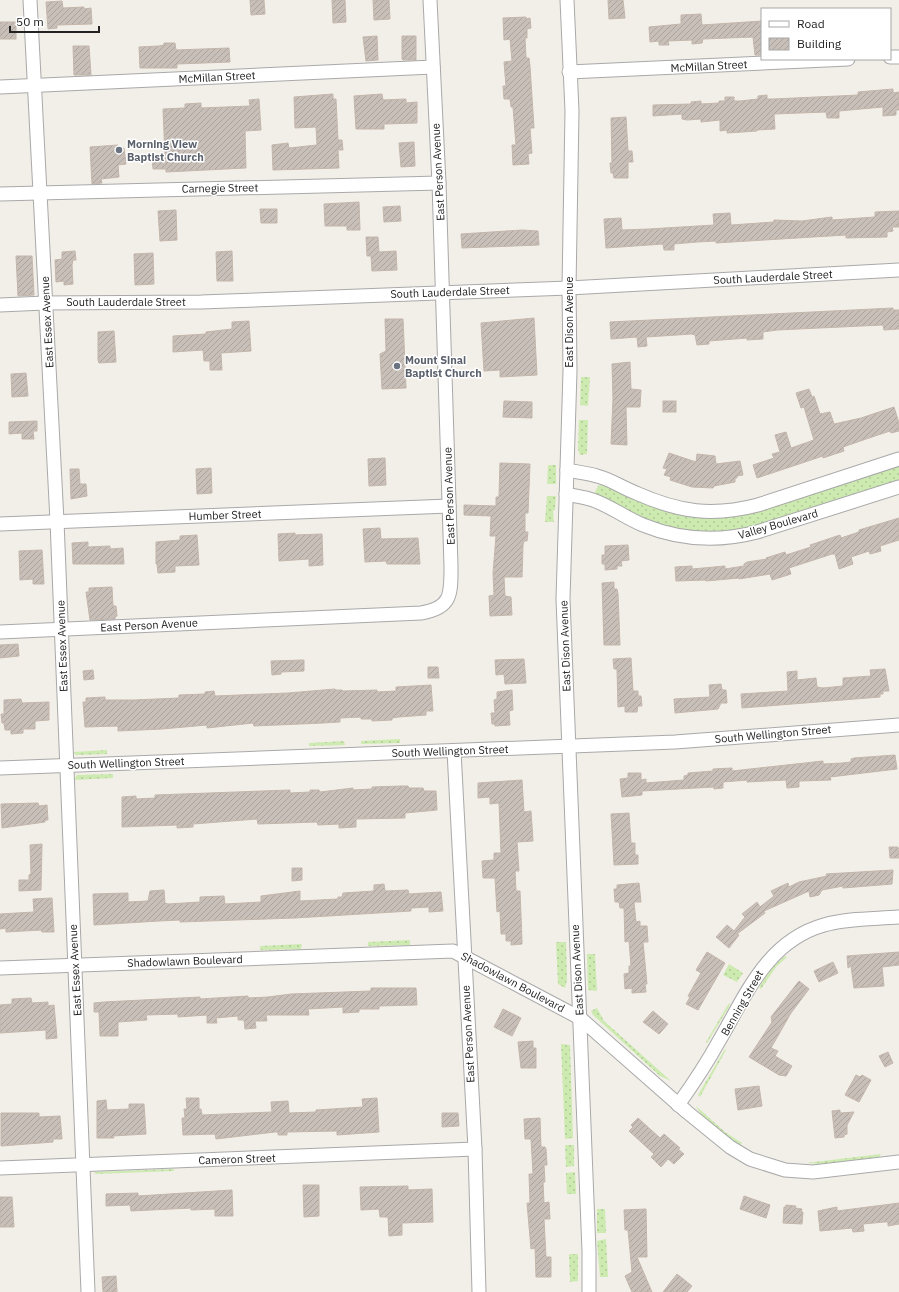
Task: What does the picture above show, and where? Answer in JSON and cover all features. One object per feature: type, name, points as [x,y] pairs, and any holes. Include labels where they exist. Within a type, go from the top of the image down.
[{"type":"street","name":"East Essex Avenue","points":[[30,0],[57,521],[88,1292]]},
{"type":"street","name":"East Person Avenue","points":[[0,632],[404,614],[433,611],[442,606],[450,594],[451,566],[439,183],[430,0]]},
{"type":"street","name":"East Dison Avenue","points":[[567,0],[569,72],[572,111],[569,288],[570,371],[562,599],[580,1018],[589,1251],[589,1292]]},
{"type":"street","name":"McMillan Street","points":[[569,72],[827,60]]},
{"type":"street","name":"McMillan Street","points":[[0,87],[433,67]]},
{"type":"street","name":"Carnegie Street","points":[[0,194],[439,183]]},
{"type":"street","name":"South Lauderdale Street","points":[[0,305],[45,302],[200,302],[569,288],[899,270]]},
{"type":"street","points":[[567,470],[598,476],[664,505],[690,511],[714,512],[742,509],[758,505],[899,459]]},
{"type":"street","name":"Valley Boulevard","points":[[566,494],[593,500],[642,525],[666,533],[686,537],[709,538],[736,537],[758,532],[899,487]]},
{"type":"street","name":"Humber Street","points":[[0,524],[449,506]]},
{"type":"street","name":"South Wellington Street","points":[[0,768],[675,742],[899,725]]},
{"type":"street","name":"East Person Avenue","points":[[454,751],[475,1149],[479,1292]]},
{"type":"street","name":"Benning Street","points":[[678,1105],[700,1074],[755,977],[780,948],[800,936],[824,925],[839,922],[899,917]]},
{"type":"street","name":"Shadowlawn Boulevard","points":[[0,968],[453,951],[464,955],[475,964],[580,1018],[678,1105],[730,1147],[750,1159],[772,1167],[792,1171],[821,1172],[899,1162]]},
{"type":"street","name":"Cameron Street","points":[[0,1168],[475,1149]]},
{"type":"green space","points":[[581,377],[590,377],[588,406],[580,405]]},
{"type":"green space","points":[[579,420],[588,420],[587,454],[580,455],[578,449]]},
{"type":"green space","points":[[548,465],[556,465],[556,484],[547,484]]},
{"type":"green space","points":[[899,465],[899,481],[757,527],[710,533],[675,529],[658,524],[598,497],[595,492],[598,486],[604,484],[668,512],[686,516],[726,518],[757,511]]},
{"type":"green space","points":[[547,496],[556,496],[555,510],[553,511],[554,522],[545,522]]},
{"type":"green space","points":[[400,739],[400,743],[361,744],[361,741]]},
{"type":"green space","points":[[344,741],[345,745],[309,746],[309,743]]},
{"type":"green space","points":[[107,750],[107,754],[76,755],[73,752]]},
{"type":"green space","points":[[113,774],[113,778],[74,780],[77,775]]},
{"type":"green space","points":[[410,940],[410,945],[368,946],[368,942]]},
{"type":"green space","points":[[556,942],[566,942],[567,980],[565,988],[558,984]]},
{"type":"green space","points":[[302,944],[301,949],[260,950],[260,946]]},
{"type":"green space","points":[[587,954],[595,954],[597,991],[588,990]]},
{"type":"green space","points":[[785,956],[787,957],[776,967],[761,989],[759,987],[773,967]]},
{"type":"green space","points":[[729,964],[743,973],[737,982],[723,975]]},
{"type":"green space","points":[[729,1003],[730,1005],[707,1043],[706,1042]]},
{"type":"green space","points":[[597,1008],[604,1021],[671,1081],[660,1076],[593,1015],[591,1011]]},
{"type":"green space","points":[[561,1044],[570,1045],[573,1138],[565,1139]]},
{"type":"green space","points":[[725,1049],[726,1050],[700,1097],[698,1095]]},
{"type":"green space","points":[[696,1106],[725,1132],[742,1143],[740,1145],[715,1127],[703,1116]]},
{"type":"green space","points":[[565,1145],[574,1145],[574,1166],[566,1167]]},
{"type":"green space","points":[[881,1154],[879,1157],[822,1164],[806,1163]]},
{"type":"green space","points":[[174,1169],[174,1171],[95,1174],[95,1172]]},
{"type":"green space","points":[[575,1172],[576,1194],[567,1194],[566,1173]]},
{"type":"green space","points":[[597,1209],[605,1209],[606,1233],[597,1233]]},
{"type":"green space","points":[[606,1239],[608,1277],[600,1277],[597,1241]]},
{"type":"green space","points":[[569,1254],[578,1254],[578,1281],[570,1282]]},
{"type":"building","points":[[250,0],[264,0],[265,14],[251,15]]},
{"type":"building","points":[[332,0],[345,0],[346,22],[333,23]]},
{"type":"building","points":[[373,0],[389,0],[390,19],[374,20]]},
{"type":"building","points":[[608,0],[623,0],[625,18],[609,19]]},
{"type":"building","points":[[62,1],[63,8],[91,8],[92,24],[57,25],[57,28],[48,29],[46,2]]},
{"type":"building","points":[[701,14],[702,25],[761,21],[761,55],[755,55],[753,37],[703,39],[702,43],[692,44],[692,40],[668,41],[669,45],[659,45],[659,41],[650,42],[649,27],[681,24],[681,15]]},
{"type":"building","points":[[526,17],[526,19],[530,18],[531,28],[527,29],[527,38],[525,38],[526,58],[529,58],[530,66],[534,128],[530,128],[532,153],[528,154],[529,164],[513,165],[512,145],[516,145],[513,107],[511,107],[510,99],[504,99],[503,86],[506,86],[504,62],[512,61],[510,39],[504,40],[503,18]]},
{"type":"building","points":[[0,22],[16,22],[16,39],[0,39]]},
{"type":"building","points":[[377,36],[378,60],[366,61],[363,37]]},
{"type":"building","points":[[402,36],[416,36],[416,60],[402,59]]},
{"type":"building","points":[[164,43],[175,43],[176,50],[229,48],[230,62],[177,64],[177,68],[140,68],[139,47],[159,46],[164,45]]},
{"type":"building","points":[[73,46],[89,46],[91,75],[74,75]]},
{"type":"building","points":[[893,89],[893,93],[899,92],[899,110],[896,110],[896,115],[883,116],[883,107],[839,111],[839,118],[827,118],[826,112],[774,114],[775,129],[727,133],[727,130],[720,131],[720,120],[701,122],[701,119],[687,120],[682,119],[682,114],[653,116],[653,105],[691,104],[691,102],[701,101],[701,104],[719,103],[719,101],[725,101],[725,97],[734,97],[734,101],[740,101],[758,99],[758,96],[767,95],[767,99],[773,99],[858,95],[858,92]]},
{"type":"building","points":[[333,94],[333,99],[336,99],[338,140],[342,140],[343,150],[338,150],[339,168],[273,170],[272,145],[288,143],[289,148],[317,145],[316,127],[295,128],[294,97]]},
{"type":"building","points":[[382,94],[383,100],[406,99],[406,103],[417,102],[417,123],[384,124],[384,129],[356,129],[354,96]]},
{"type":"building","points":[[259,99],[261,130],[245,131],[246,168],[166,172],[166,169],[153,169],[152,157],[165,156],[163,109],[185,108],[185,104],[201,103],[201,108],[250,106],[249,100]]},
{"type":"building","points":[[626,117],[628,151],[632,151],[633,162],[628,162],[628,178],[614,178],[613,173],[611,173],[610,163],[612,163],[611,118]]},
{"type":"building","points":[[414,142],[415,166],[401,167],[399,143]]},
{"type":"building","points":[[118,145],[118,149],[124,148],[126,164],[118,165],[119,177],[101,179],[102,183],[92,184],[90,147]]},
{"type":"building","points":[[359,202],[360,230],[347,230],[347,226],[325,226],[324,204]]},
{"type":"building","points":[[400,206],[401,221],[384,222],[383,207]]},
{"type":"building","points":[[260,209],[277,209],[277,223],[261,223]]},
{"type":"building","points":[[176,210],[177,240],[160,241],[158,211]]},
{"type":"building","points":[[899,211],[899,227],[892,227],[893,231],[887,232],[887,237],[846,238],[846,235],[716,243],[716,241],[697,242],[674,244],[674,250],[664,250],[663,244],[606,248],[604,219],[621,218],[622,230],[714,225],[713,214],[730,213],[731,225],[774,222],[774,220],[802,221],[832,217],[832,220],[875,217],[875,212]]},
{"type":"building","points":[[522,230],[538,231],[539,245],[462,248],[461,234]]},
{"type":"building","points":[[366,237],[378,237],[379,252],[396,251],[397,270],[372,271],[371,256],[367,256]]},
{"type":"building","points":[[75,251],[76,260],[73,260],[72,265],[73,284],[64,285],[64,281],[56,282],[55,260],[62,259],[62,252]]},
{"type":"building","points":[[232,251],[233,281],[217,281],[216,252]]},
{"type":"building","points":[[153,253],[154,284],[135,285],[134,254]]},
{"type":"building","points":[[16,256],[32,256],[34,295],[18,296]]},
{"type":"building","points":[[893,308],[893,310],[899,310],[899,329],[884,330],[883,325],[777,330],[763,332],[763,339],[747,340],[747,338],[709,341],[709,344],[697,345],[695,335],[692,334],[646,337],[647,346],[638,347],[637,337],[611,339],[610,322]]},
{"type":"building","points":[[534,318],[537,375],[500,377],[500,370],[484,371],[481,323]]},
{"type":"building","points":[[385,319],[403,319],[406,388],[382,389],[380,354],[386,351]]},
{"type":"building","points":[[249,321],[251,351],[221,353],[222,370],[210,370],[210,361],[204,361],[203,350],[173,352],[173,336],[206,334],[206,332],[232,329],[232,322]]},
{"type":"building","points":[[114,331],[116,362],[99,363],[98,332]]},
{"type":"building","points":[[630,362],[631,389],[641,390],[640,407],[626,407],[627,445],[611,444],[613,399],[612,364]]},
{"type":"building","points":[[26,373],[28,396],[12,397],[11,374]]},
{"type":"building","points":[[809,389],[812,397],[814,396],[820,414],[830,412],[834,424],[861,418],[894,407],[899,423],[899,431],[891,433],[890,431],[843,447],[844,451],[823,458],[823,456],[757,478],[753,465],[774,458],[772,454],[780,452],[775,435],[786,432],[791,448],[814,440],[804,407],[801,408],[796,393]]},
{"type":"building","points":[[504,401],[532,402],[532,418],[503,417]]},
{"type":"building","points":[[663,401],[676,401],[676,412],[663,412]]},
{"type":"building","points":[[37,421],[37,431],[33,431],[34,439],[22,439],[22,433],[9,434],[9,422]]},
{"type":"building","points":[[669,453],[696,462],[697,454],[715,456],[716,464],[740,461],[743,475],[737,476],[737,478],[735,478],[735,482],[714,486],[713,488],[692,487],[670,480],[671,477],[664,475],[667,469],[663,468]]},
{"type":"building","points":[[385,458],[386,485],[369,486],[368,459]]},
{"type":"building","points":[[500,463],[530,464],[528,513],[525,513],[525,532],[528,532],[527,541],[524,541],[523,545],[522,577],[504,577],[505,596],[511,597],[512,615],[490,616],[489,596],[494,595],[493,573],[496,536],[490,536],[491,516],[464,515],[464,505],[496,506],[496,497],[499,497]]},
{"type":"building","points":[[211,468],[212,493],[197,494],[196,469]]},
{"type":"building","points":[[70,469],[79,469],[80,484],[86,484],[87,496],[71,499]]},
{"type":"building","points":[[899,518],[899,540],[880,546],[881,551],[870,554],[869,551],[851,557],[853,564],[839,569],[835,554],[832,554],[789,568],[791,574],[772,580],[770,574],[739,579],[676,581],[675,567],[692,566],[692,569],[725,566],[725,569],[744,566],[747,562],[767,559],[766,558],[785,552],[786,555],[840,535],[841,538],[859,532],[859,530]]},
{"type":"building","points":[[380,528],[381,539],[418,538],[420,564],[387,564],[386,561],[365,562],[363,529]]},
{"type":"building","points":[[295,533],[295,535],[322,534],[323,565],[309,566],[309,559],[279,561],[278,534]]},
{"type":"building","points":[[197,535],[199,565],[175,566],[175,572],[158,573],[156,564],[156,542],[180,540],[180,536]]},
{"type":"building","points":[[88,542],[88,547],[110,546],[110,549],[123,548],[124,564],[73,564],[72,543]]},
{"type":"building","points":[[628,545],[629,560],[621,561],[622,566],[617,566],[617,569],[605,570],[605,564],[602,564],[602,555],[605,555],[605,546]]},
{"type":"building","points":[[42,550],[44,584],[33,584],[33,579],[20,580],[19,551]]},
{"type":"building","points":[[614,582],[614,589],[617,589],[618,594],[620,645],[604,645],[602,583]]},
{"type":"building","points":[[112,587],[113,606],[116,606],[117,616],[115,619],[90,620],[86,592],[89,592],[89,588]]},
{"type":"building","points":[[18,644],[19,656],[0,658],[0,645]]},
{"type":"building","points":[[631,658],[633,691],[638,691],[638,696],[641,696],[642,706],[638,706],[637,712],[625,712],[625,706],[618,707],[617,669],[614,669],[613,659]]},
{"type":"building","points":[[524,659],[526,683],[505,684],[504,674],[496,675],[495,660]]},
{"type":"building","points":[[304,660],[304,671],[281,672],[281,674],[272,675],[271,661]]},
{"type":"building","points":[[428,667],[438,667],[439,678],[428,678]]},
{"type":"building","points":[[885,669],[889,691],[883,691],[883,694],[880,694],[880,697],[742,708],[741,694],[788,691],[787,672],[797,671],[797,680],[816,678],[817,687],[823,688],[843,686],[843,678],[871,676],[870,670]]},
{"type":"building","points":[[93,670],[94,679],[84,680],[83,671]]},
{"type":"building","points":[[721,684],[722,690],[726,690],[727,703],[721,703],[718,709],[675,713],[674,699],[710,697],[709,685]]},
{"type":"building","points":[[431,685],[433,711],[426,711],[426,715],[392,718],[392,720],[372,721],[372,719],[361,719],[361,717],[340,718],[340,722],[323,723],[254,726],[253,723],[207,728],[207,725],[118,731],[118,726],[85,727],[83,702],[86,702],[86,698],[105,697],[105,700],[134,700],[179,698],[179,695],[205,694],[205,692],[214,691],[215,696],[288,693],[335,689],[343,691],[377,690],[377,692],[396,691],[396,687]]},
{"type":"building","points":[[512,690],[513,710],[509,711],[510,725],[495,726],[495,724],[492,724],[491,713],[495,713],[494,700],[497,699],[497,692]]},
{"type":"building","points":[[21,699],[22,703],[49,702],[49,720],[35,721],[35,729],[23,729],[23,733],[11,734],[11,730],[5,730],[4,723],[2,723],[1,714],[4,714],[4,700]]},
{"type":"building","points":[[895,755],[897,769],[830,777],[831,780],[799,781],[799,787],[787,788],[786,780],[747,782],[747,780],[723,782],[723,788],[714,789],[714,787],[642,791],[642,795],[622,797],[620,779],[628,778],[628,773],[641,773],[641,780],[646,779],[646,783],[684,780],[684,776],[688,775],[688,773],[713,771],[713,769],[732,768],[732,771],[823,761],[823,764],[842,763],[851,762],[851,759],[854,758]]},
{"type":"building","points":[[522,780],[524,812],[531,811],[533,841],[517,842],[519,871],[515,871],[516,891],[520,891],[522,944],[511,945],[511,941],[506,941],[506,934],[501,934],[500,911],[497,912],[495,878],[483,878],[482,861],[494,860],[494,853],[501,853],[499,803],[490,804],[490,797],[478,798],[478,783]]},
{"type":"building","points":[[408,786],[409,788],[423,788],[424,791],[436,791],[437,810],[405,813],[405,818],[356,819],[356,827],[339,828],[339,824],[318,825],[317,822],[258,824],[257,819],[193,824],[193,827],[177,828],[177,825],[122,827],[122,797],[136,796],[136,799],[155,798],[155,795],[290,790],[290,793],[310,792],[310,790],[319,790],[320,792],[353,788],[353,790],[372,789],[372,787]]},
{"type":"building","points":[[38,803],[39,806],[47,805],[48,820],[45,820],[45,822],[2,828],[1,804]]},
{"type":"building","points":[[629,813],[631,843],[635,843],[635,855],[638,855],[638,864],[614,865],[611,814]]},
{"type":"building","points":[[42,844],[41,890],[19,891],[19,880],[29,880],[29,875],[31,874],[30,845]]},
{"type":"building","points":[[889,847],[898,847],[899,858],[890,858]]},
{"type":"building","points":[[292,868],[302,868],[302,880],[292,881]]},
{"type":"building","points":[[893,870],[892,884],[843,888],[843,886],[822,890],[819,895],[810,897],[809,891],[764,911],[765,913],[737,934],[739,935],[729,948],[716,937],[727,925],[734,931],[745,917],[742,914],[757,902],[760,907],[774,896],[771,891],[788,883],[789,887],[799,882],[827,876],[826,874]]},
{"type":"building","points":[[639,883],[641,902],[634,902],[636,922],[640,921],[640,926],[647,926],[648,942],[643,942],[647,984],[645,984],[646,992],[632,993],[632,988],[625,989],[624,974],[629,973],[629,966],[631,966],[629,941],[625,942],[624,908],[620,908],[619,902],[615,902],[614,889],[617,889],[617,885]]},
{"type":"building","points":[[384,884],[385,891],[408,890],[409,894],[441,892],[443,911],[429,912],[429,907],[411,908],[411,911],[295,918],[180,922],[180,920],[94,925],[93,894],[128,893],[128,902],[148,901],[150,891],[164,890],[165,903],[168,904],[200,902],[200,897],[224,896],[225,904],[261,902],[261,896],[300,891],[300,901],[338,899],[338,897],[342,897],[343,893],[374,891],[374,885]]},
{"type":"building","points":[[52,898],[54,932],[42,932],[41,930],[6,932],[6,928],[0,929],[0,914],[34,912],[33,899]]},
{"type":"building","points":[[707,952],[725,963],[698,1010],[686,1004],[690,997],[688,996],[701,973],[696,970]]},
{"type":"building","points":[[899,952],[899,965],[882,967],[884,986],[854,988],[851,966],[848,968],[847,956]]},
{"type":"building","points":[[833,962],[838,973],[819,982],[814,971]]},
{"type":"building","points":[[799,981],[809,989],[791,1013],[771,1048],[778,1051],[775,1056],[792,1066],[786,1076],[779,1075],[749,1057],[772,1022],[771,1017]]},
{"type":"building","points":[[371,988],[416,988],[417,1005],[379,1006],[379,1009],[359,1009],[359,1012],[343,1013],[343,1007],[308,1009],[309,1015],[266,1015],[267,1021],[255,1021],[256,1028],[245,1029],[244,1020],[238,1020],[238,1016],[216,1018],[217,1023],[207,1023],[207,1015],[178,1017],[178,1014],[146,1015],[147,1020],[118,1022],[118,1036],[100,1036],[99,1012],[94,1012],[94,1003],[104,1002],[200,997],[200,999],[248,996],[248,998],[268,997],[291,994],[371,991]]},
{"type":"building","points":[[31,998],[32,1003],[48,1002],[48,1006],[54,1005],[57,1038],[46,1039],[46,1030],[0,1033],[0,1005],[12,1004],[12,999]]},
{"type":"building","points":[[503,1009],[521,1018],[512,1036],[494,1027]]},
{"type":"building","points":[[653,1011],[668,1024],[659,1034],[643,1022]]},
{"type":"building","points":[[533,1041],[533,1048],[536,1048],[536,1068],[521,1068],[518,1042]]},
{"type":"building","points":[[888,1052],[893,1063],[885,1067],[879,1056]]},
{"type":"building","points":[[856,1075],[860,1077],[862,1075],[871,1080],[859,1102],[845,1095]]},
{"type":"building","points":[[759,1086],[762,1106],[738,1110],[735,1089]]},
{"type":"building","points":[[186,1098],[199,1098],[199,1109],[201,1109],[202,1115],[272,1112],[271,1102],[288,1101],[289,1113],[316,1112],[316,1110],[363,1107],[362,1099],[377,1098],[379,1132],[337,1135],[337,1131],[287,1132],[287,1135],[278,1135],[278,1132],[275,1132],[216,1139],[215,1134],[183,1135],[182,1118],[185,1118],[184,1109],[187,1109]]},
{"type":"building","points":[[106,1100],[107,1110],[129,1109],[129,1104],[144,1104],[146,1134],[113,1136],[114,1138],[97,1138],[97,1101]]},
{"type":"building","points":[[840,1110],[840,1113],[854,1112],[847,1125],[847,1134],[844,1135],[844,1137],[835,1138],[832,1111]]},
{"type":"building","points":[[1,1113],[39,1113],[39,1117],[60,1116],[62,1139],[53,1139],[53,1142],[1,1146]]},
{"type":"building","points":[[442,1113],[458,1113],[459,1126],[442,1127]]},
{"type":"building","points":[[540,1118],[541,1147],[545,1147],[546,1149],[547,1165],[544,1165],[545,1182],[543,1182],[544,1203],[549,1202],[550,1219],[544,1219],[546,1257],[551,1257],[551,1277],[536,1277],[535,1248],[531,1249],[527,1203],[530,1203],[529,1174],[533,1174],[531,1139],[525,1139],[524,1119]]},
{"type":"building","points":[[638,1118],[660,1138],[664,1134],[680,1148],[678,1149],[684,1154],[674,1164],[668,1159],[661,1167],[651,1157],[654,1154],[629,1131],[633,1127],[631,1125]]},
{"type":"building","points":[[303,1185],[319,1185],[319,1216],[304,1217]]},
{"type":"building","points":[[408,1186],[408,1190],[432,1189],[433,1222],[402,1223],[402,1235],[389,1236],[388,1217],[380,1217],[379,1209],[361,1210],[360,1187]]},
{"type":"building","points":[[232,1190],[233,1216],[215,1216],[215,1209],[191,1210],[191,1208],[131,1211],[130,1205],[106,1206],[106,1194],[138,1193],[138,1196]]},
{"type":"building","points":[[744,1196],[770,1205],[766,1218],[740,1209]]},
{"type":"building","points":[[0,1197],[12,1197],[14,1227],[0,1227]]},
{"type":"building","points":[[899,1203],[899,1224],[888,1226],[888,1222],[884,1222],[863,1224],[864,1231],[853,1232],[852,1228],[820,1231],[818,1211],[837,1207],[837,1211]]},
{"type":"building","points":[[786,1205],[796,1206],[795,1208],[802,1209],[802,1224],[783,1223],[784,1207],[786,1207]]},
{"type":"building","points":[[646,1209],[647,1257],[637,1257],[652,1292],[632,1292],[625,1276],[632,1272],[628,1230],[625,1230],[624,1210]]},
{"type":"building","points":[[677,1274],[692,1286],[687,1292],[663,1292]]},
{"type":"building","points":[[116,1276],[117,1292],[103,1292],[102,1277]]},
{"type":"place","name":"Morning View Baptist Church","points":[[119,150]]},
{"type":"place","name":"Mount Sinai Baptist Church","points":[[397,366]]}]
